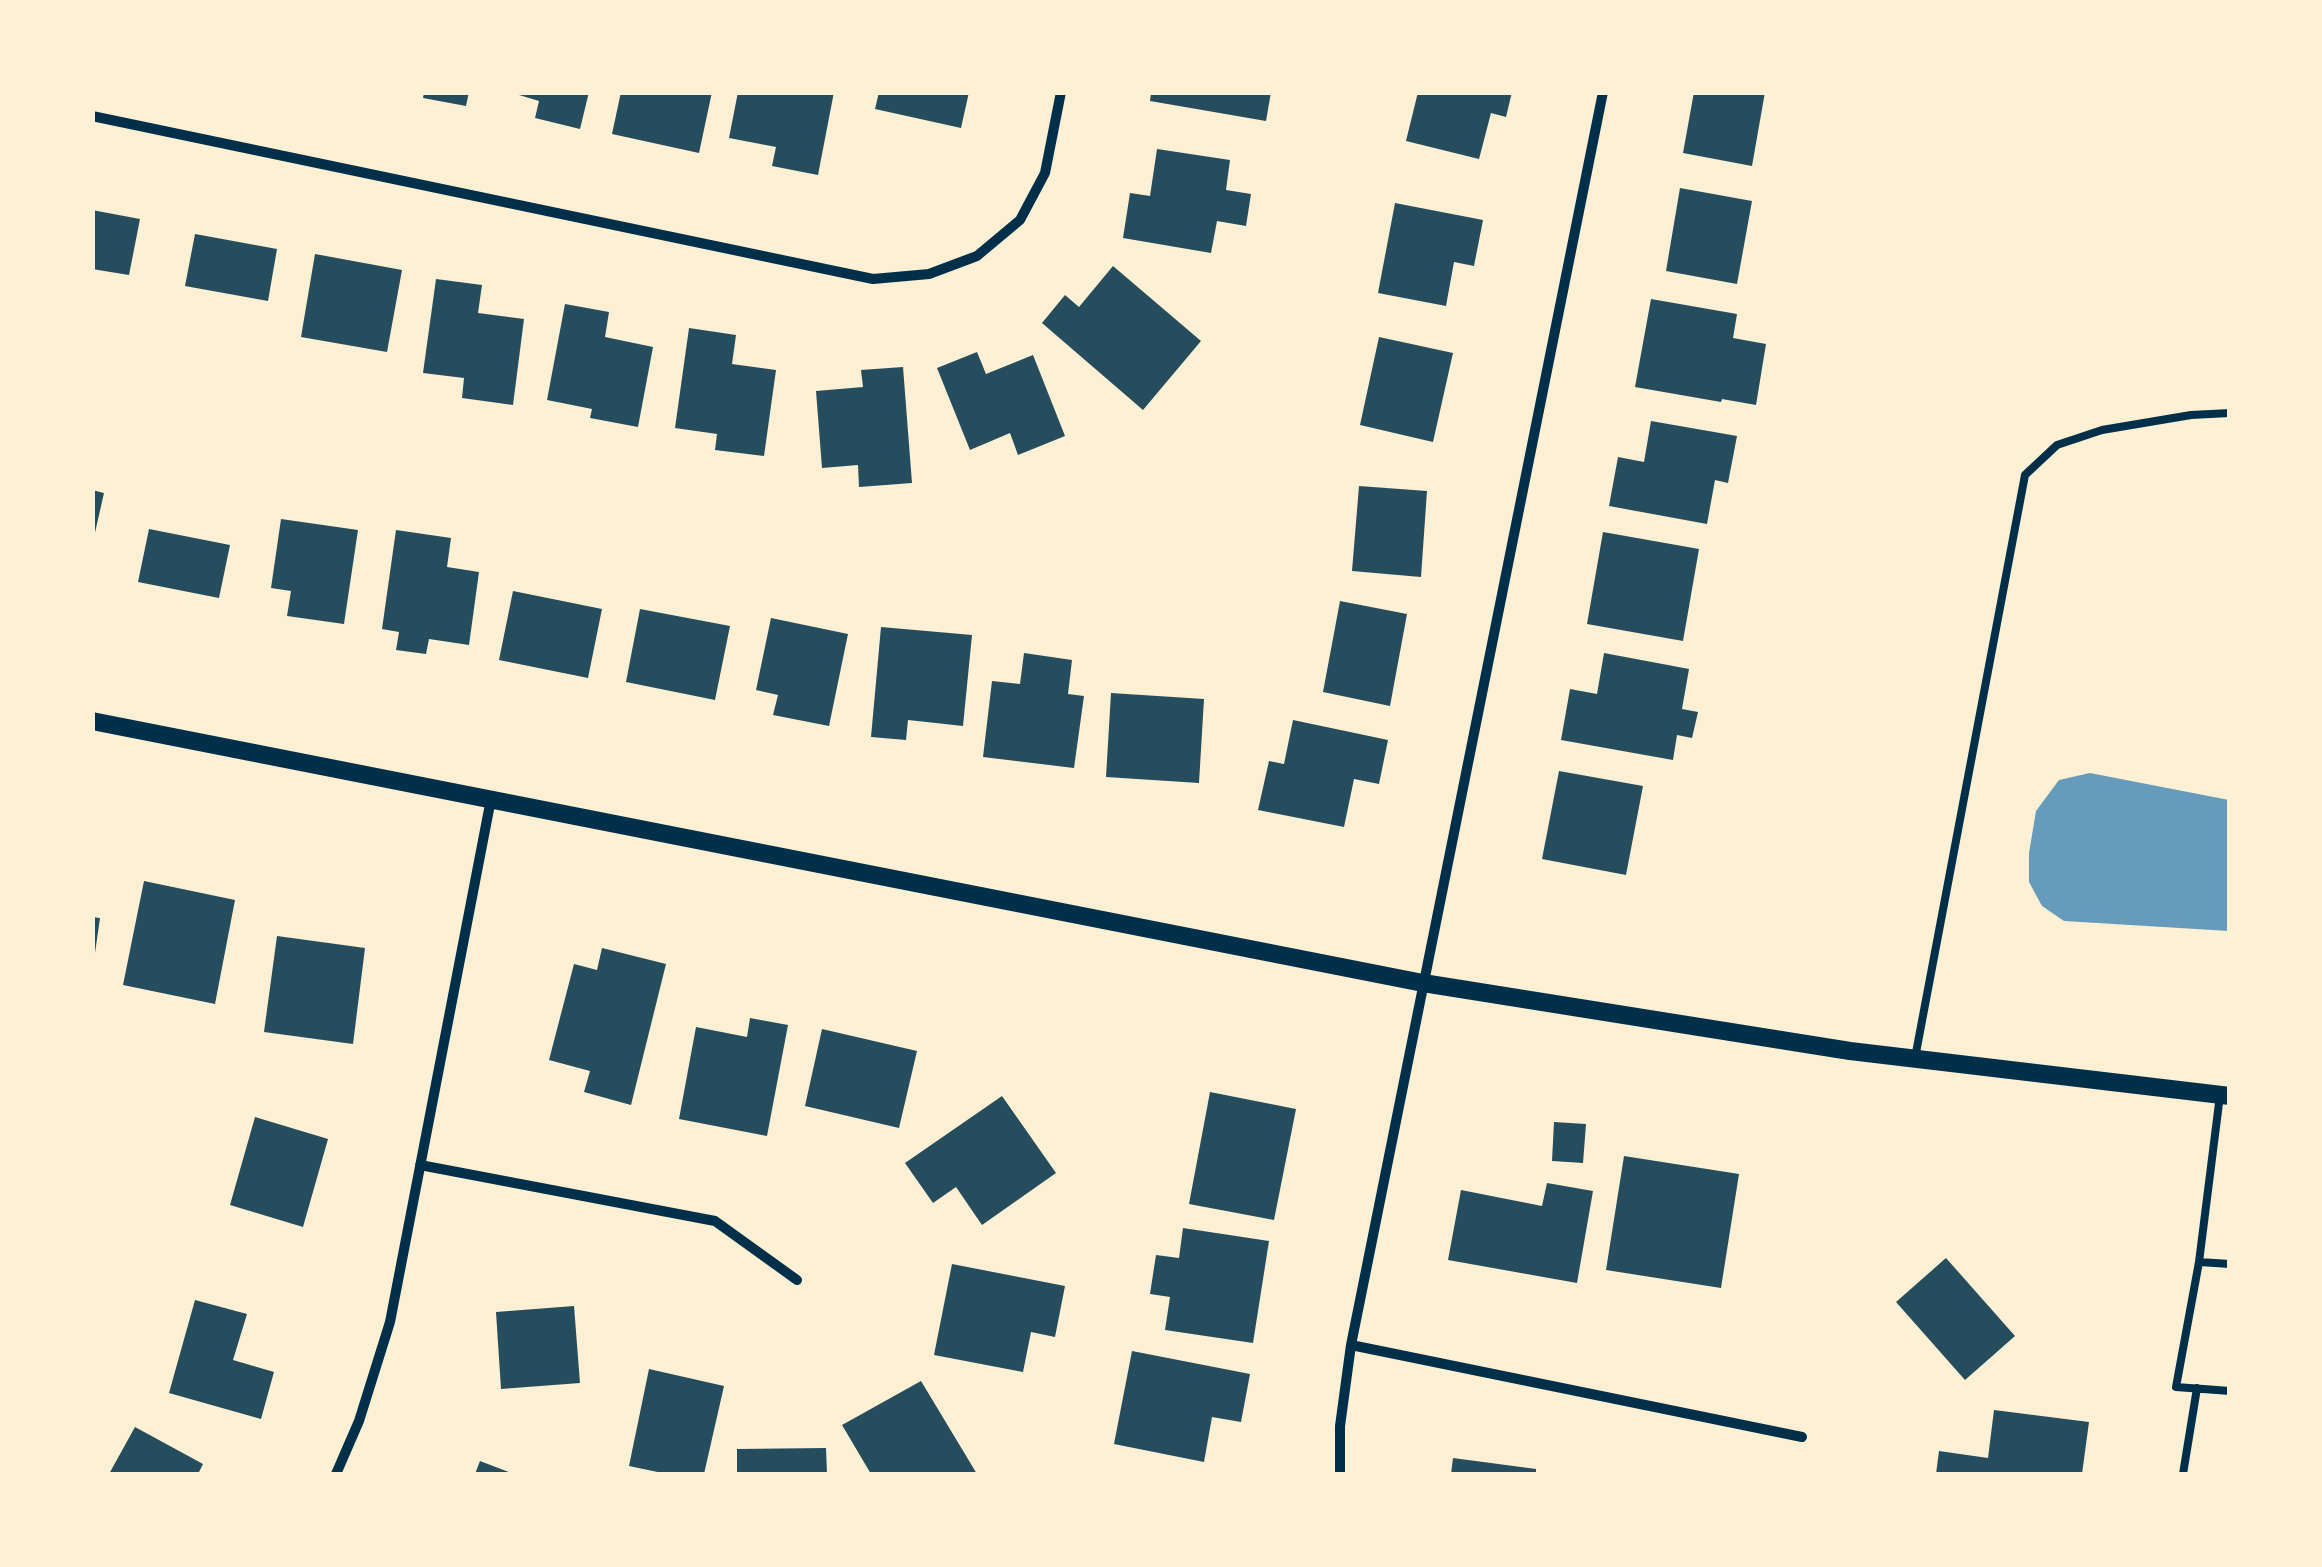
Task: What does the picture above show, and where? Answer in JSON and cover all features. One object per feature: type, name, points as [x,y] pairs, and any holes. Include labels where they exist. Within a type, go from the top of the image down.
[{"type":"street","points":[[92,116],[872,279],[929,274],[977,256],[1020,220],[1046,172],[1061,92]]},
{"type":"street","points":[[1340,1474],[1340,1426],[1352,1345],[1602,92]]},
{"type":"street","points":[[92,721],[1423,982],[1850,1051],[2225,1095]]},
{"type":"street","points":[[336,1474],[359,1421],[390,1322],[491,800]]},
{"type":"street","points":[[420,1164],[715,1222],[796,1280]]},
{"type":"street","points":[[1352,1345],[1802,1436]]},
{"type":"lane","points":[[1915,1058],[2025,474],[2056,445],[2102,430],[2191,415],[2230,414]]},
{"type":"lane","points":[[2225,1095],[2176,1387],[2230,1391]]},
{"type":"lane","points":[[2199,1262],[2230,1264]]},
{"type":"lane","points":[[2183,1474],[2197,1388]]},
{"type":"water","points":[[2090,773],[2229,800],[2229,931],[2064,921],[2042,906],[2029,882],[2036,811],[2059,780]]},
{"type":"building","points":[[424,92],[469,92],[466,106],[423,98]]},
{"type":"building","points":[[509,92],[589,92],[580,129],[535,118],[539,101]]},
{"type":"building","points":[[621,92],[712,92],[699,153],[612,134]]},
{"type":"building","points":[[738,92],[834,92],[818,175],[772,166],[776,147],[729,138]]},
{"type":"building","points":[[879,92],[969,92],[961,128],[875,109]]},
{"type":"building","points":[[1151,92],[1271,92],[1266,121],[1150,101]]},
{"type":"building","points":[[1418,92],[1512,92],[1506,117],[1491,113],[1479,159],[1406,141]]},
{"type":"building","points":[[1694,92],[1765,92],[1752,166],[1683,153]]},
{"type":"building","points":[[1157,149],[1230,160],[1226,190],[1251,194],[1246,226],[1217,221],[1211,253],[1123,238],[1130,193],[1150,196]]},
{"type":"building","points":[[1680,188],[1752,201],[1737,284],[1666,271]]},
{"type":"building","points":[[1395,203],[1483,220],[1474,266],[1454,262],[1446,306],[1378,293]]},
{"type":"building","points":[[92,210],[140,219],[129,275],[92,269]]},
{"type":"building","points":[[195,234],[277,249],[268,301],[185,286]]},
{"type":"building","points":[[315,254],[402,270],[387,352],[301,337]]},
{"type":"building","points":[[1113,266],[1201,341],[1143,410],[1042,323],[1065,295],[1079,307]]},
{"type":"building","points":[[436,279],[482,285],[478,313],[524,319],[513,405],[462,398],[464,378],[423,373]]},
{"type":"building","points":[[1651,299],[1737,314],[1733,338],[1766,344],[1756,405],[1635,387]]},
{"type":"building","points":[[565,304],[609,312],[605,337],[653,347],[638,427],[590,418],[592,409],[547,400]]},
{"type":"building","points":[[689,328],[736,335],[732,364],[776,370],[764,456],[715,450],[717,434],[675,428]]},
{"type":"building","points":[[1379,337],[1453,353],[1433,442],[1360,425]]},
{"type":"building","points":[[977,352],[986,374],[1033,355],[1065,436],[1018,455],[1010,433],[970,450],[937,368]]},
{"type":"building","points":[[903,367],[912,483],[859,487],[858,465],[822,468],[816,391],[863,387],[861,370]]},
{"type":"building","points":[[1651,421],[1737,436],[1728,483],[1715,480],[1707,524],[1609,506],[1618,457],[1644,462]]},
{"type":"building","points":[[1359,486],[1427,491],[1421,577],[1352,571]]},
{"type":"building","points":[[92,490],[104,493],[94,537],[92,537]]},
{"type":"building","points":[[281,519],[358,530],[344,624],[287,616],[291,591],[271,588]]},
{"type":"building","points":[[149,529],[230,545],[219,598],[138,582]]},
{"type":"building","points":[[396,530],[451,538],[447,567],[479,572],[469,645],[429,639],[426,654],[396,650],[399,632],[382,629]]},
{"type":"building","points":[[1603,532],[1699,549],[1683,641],[1587,624]]},
{"type":"building","points":[[513,591],[602,609],[588,678],[499,660]]},
{"type":"building","points":[[1340,601],[1407,614],[1390,706],[1323,692]]},
{"type":"building","points":[[640,609],[730,626],[715,700],[626,682]]},
{"type":"building","points":[[771,618],[848,634],[829,726],[773,715],[778,695],[756,690]]},
{"type":"building","points":[[881,627],[972,635],[963,726],[908,720],[906,740],[871,737]]},
{"type":"building","points":[[1024,653],[1072,660],[1068,694],[1084,696],[1074,768],[983,757],[992,681],[1020,684]]},
{"type":"building","points":[[1604,653],[1689,669],[1682,709],[1698,712],[1692,738],[1677,735],[1673,760],[1561,740],[1570,689],[1597,694]]},
{"type":"building","points":[[1111,693],[1204,699],[1199,783],[1106,777]]},
{"type":"building","points":[[1293,720],[1388,740],[1379,784],[1354,779],[1344,827],[1258,810],[1269,761],[1284,764]]},
{"type":"building","points":[[1559,771],[1643,786],[1626,875],[1542,859]]},
{"type":"building","points":[[144,881],[235,900],[215,1004],[123,985]]},
{"type":"building","points":[[92,917],[100,918],[95,953],[92,952]]},
{"type":"building","points":[[277,936],[365,948],[353,1044],[264,1032]]},
{"type":"building","points":[[602,948],[666,964],[631,1105],[584,1092],[590,1071],[549,1060],[574,964],[597,970]]},
{"type":"building","points":[[750,1018],[788,1025],[767,1136],[679,1119],[696,1027],[747,1037]]},
{"type":"building","points":[[822,1029],[917,1051],[899,1128],[805,1106]]},
{"type":"building","points":[[1210,1092],[1296,1109],[1274,1220],[1189,1204]]},
{"type":"building","points":[[1002,1096],[1056,1173],[982,1225],[956,1187],[933,1203],[905,1163]]},
{"type":"building","points":[[255,1117],[328,1139],[303,1227],[230,1205]]},
{"type":"building","points":[[1554,1122],[1586,1124],[1583,1163],[1552,1161]]},
{"type":"building","points":[[1624,1156],[1739,1174],[1721,1288],[1606,1270]]},
{"type":"building","points":[[1547,1183],[1593,1191],[1577,1283],[1448,1260],[1461,1190],[1542,1206]]},
{"type":"building","points":[[1183,1228],[1269,1241],[1253,1343],[1165,1330],[1170,1297],[1150,1294],[1156,1255],[1179,1258]]},
{"type":"building","points":[[1946,1258],[2015,1336],[1965,1380],[1896,1302]]},
{"type":"building","points":[[952,1264],[1065,1286],[1055,1337],[1031,1332],[1023,1372],[934,1355]]},
{"type":"building","points":[[195,1300],[247,1314],[233,1360],[274,1372],[261,1419],[169,1393]]},
{"type":"building","points":[[574,1306],[580,1383],[501,1389],[496,1312]]},
{"type":"building","points":[[1132,1351],[1250,1374],[1241,1422],[1212,1417],[1204,1462],[1114,1444]]},
{"type":"building","points":[[649,1369],[724,1386],[704,1474],[667,1474],[629,1466]]},
{"type":"building","points":[[921,1381],[977,1474],[871,1474],[842,1425]]},
{"type":"building","points":[[1994,1410],[2089,1422],[2082,1474],[1936,1474],[1939,1451],[1988,1458]]},
{"type":"building","points":[[135,1427],[203,1464],[198,1474],[109,1474]]},
{"type":"building","points":[[826,1448],[827,1474],[737,1474],[737,1449]]},
{"type":"building","points":[[1453,1458],[1536,1469],[1536,1474],[1451,1474]]},
{"type":"building","points":[[480,1461],[514,1474],[475,1474]]}]
